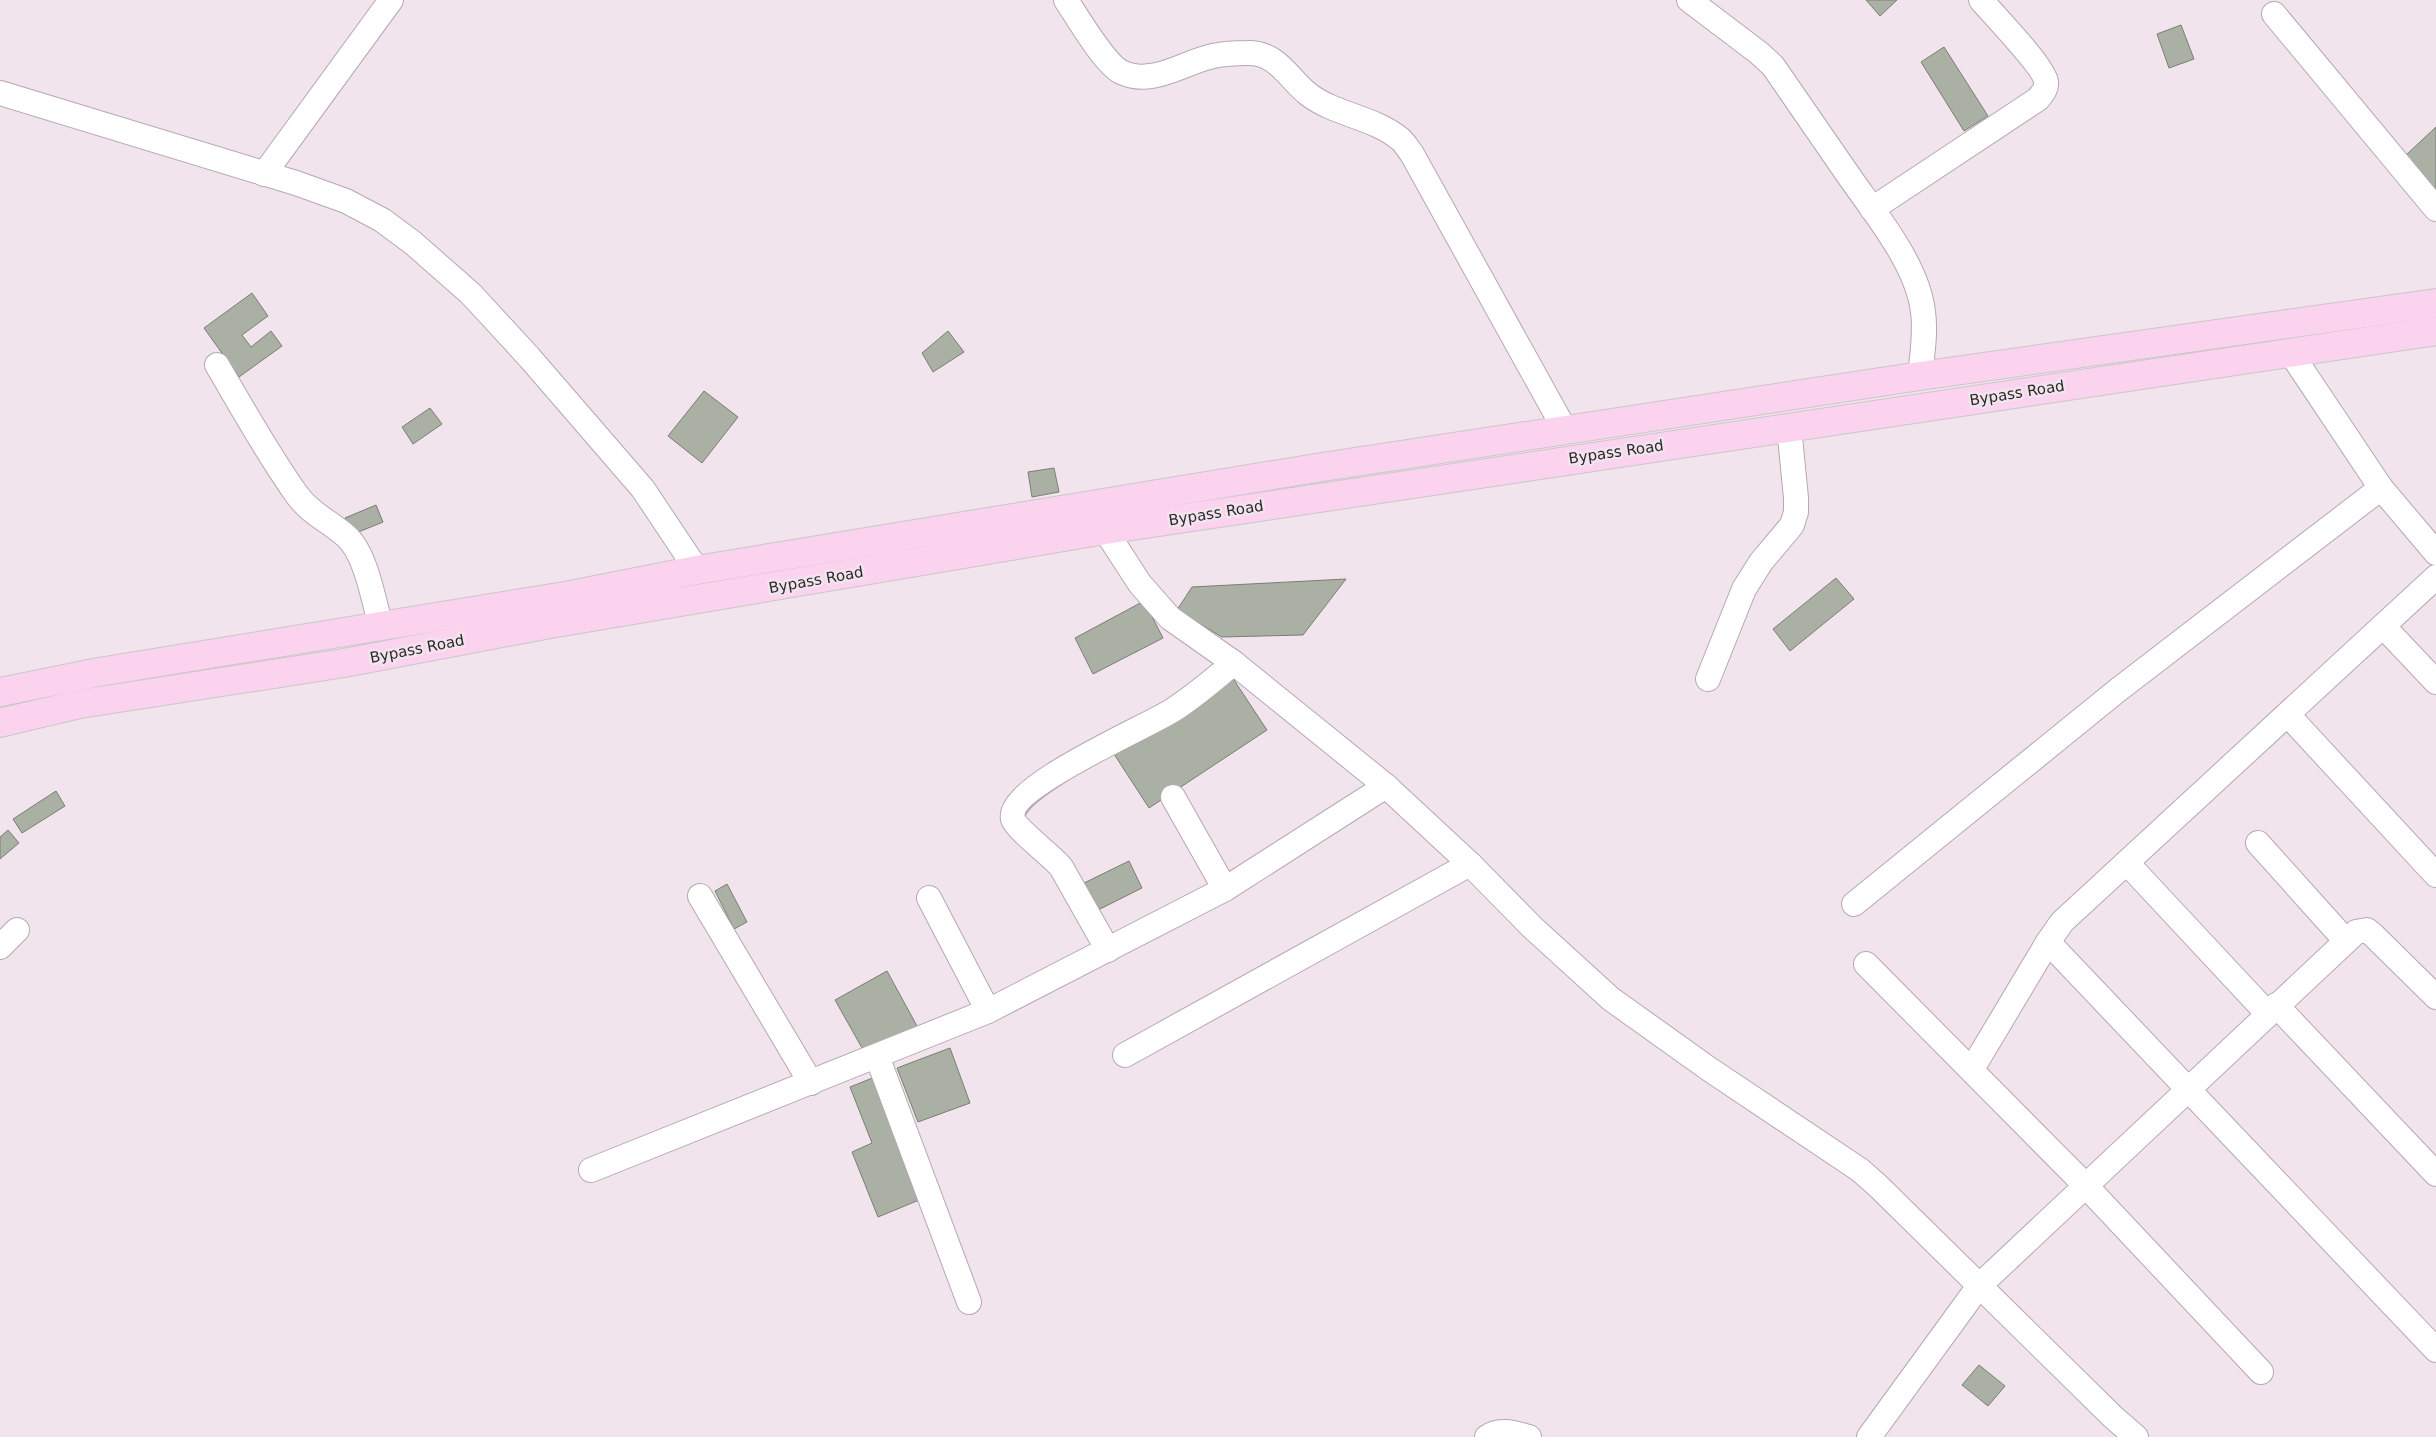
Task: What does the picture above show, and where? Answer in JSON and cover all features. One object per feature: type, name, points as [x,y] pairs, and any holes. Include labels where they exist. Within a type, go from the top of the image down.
[{"type":"main road","name":"Bypass Road","points":[[0,692],[99,672],[565,596],[697,570],[1297,471],[1920,376],[2436,303]]},
{"type":"main road","name":"Bypass Road","points":[[0,724],[80,704],[344,663],[550,624],[1105,530],[2436,331]]},
{"type":"street","points":[[264,174],[391,0]]},
{"type":"street","points":[[1066,0],[1108,62],[1121,72],[1136,76],[1152,76],[1212,56],[1249,52],[1272,59],[1284,67],[1307,92],[1321,103],[1385,130],[1400,139],[1412,154],[1565,430]]},
{"type":"street","points":[[1689,0],[1760,53],[1773,66],[1872,209],[1906,263],[1918,291],[1923,312],[1924,328],[1920,376]]},
{"type":"street","points":[[1872,209],[2038,99],[2044,92],[2047,84],[2041,70],[1981,0]]},
{"type":"street","points":[[2274,14],[2436,209]]},
{"type":"street","points":[[0,93],[346,201],[382,220],[413,243],[471,294],[529,357],[643,489],[697,570]]},
{"type":"street","points":[[2290,352],[2381,488],[2436,553]]},
{"type":"street","points":[[217,365],[265,448],[298,497],[308,508],[352,542],[360,555],[381,627]]},
{"type":"street","points":[[1708,679],[1744,588],[1761,562],[1792,525],[1796,512],[1796,498],[1789,427]]},
{"type":"street","points":[[1854,904],[2118,690],[2381,488]]},
{"type":"street","points":[[1105,530],[1140,584],[1170,618],[1234,663],[1386,786],[1470,864],[1532,927],[1611,999],[1701,1064],[1860,1170],[2107,1412],[2136,1437]]},
{"type":"street","points":[[1972,1069],[2062,922],[2436,577]]},
{"type":"street","points":[[2383,626],[2436,682]]},
{"type":"street","points":[[1108,950],[1061,867],[1017,826],[1013,818],[1014,809],[1022,799],[1048,777],[1174,709],[1234,663]]},
{"type":"street","points":[[2288,714],[2436,875]]},
{"type":"street","points":[[591,1170],[988,1011],[1226,888],[1386,786]]},
{"type":"street","points":[[1173,797],[1226,888]]},
{"type":"street","points":[[2258,843],[2346,941]]},
{"type":"street","points":[[2126,863],[2436,1174]]},
{"type":"street","points":[[1125,1055],[1470,864]]},
{"type":"street","points":[[700,896],[811,1083]]},
{"type":"street","points":[[929,898],[988,1011]]},
{"type":"street","points":[[0,947],[17,930]]},
{"type":"street","points":[[1869,1437],[1979,1286],[2356,932],[2367,930],[2436,997]]},
{"type":"street","points":[[2048,942],[2436,1350]]},
{"type":"street","points":[[1866,964],[2085,1185],[2261,1372]]},
{"type":"street","points":[[877,1056],[969,1302]]},
{"type":"street","points":[[1487,1437],[1493,1433],[1508,1431],[1529,1437]]},
{"type":"building","points":[[1866,0],[1897,0],[1880,16]]},
{"type":"building","points":[[2181,25],[2194,59],[2169,68],[2157,34]]},
{"type":"building","points":[[1944,47],[1988,116],[1964,131],[1921,62]]},
{"type":"building","points":[[2436,127],[2436,190],[2405,156]]},
{"type":"building","points":[[252,293],[268,316],[242,335],[251,347],[271,331],[282,346],[239,377],[204,328]]},
{"type":"building","points":[[948,331],[964,352],[933,372],[922,353]]},
{"type":"building","points":[[704,391],[738,417],[702,463],[668,436]]},
{"type":"building","points":[[430,408],[442,424],[413,444],[402,427]]},
{"type":"building","points":[[1054,468],[1059,492],[1032,497],[1028,472]]},
{"type":"building","points":[[376,505],[383,522],[351,535],[345,518]]},
{"type":"building","points":[[1836,578],[1854,599],[1790,651],[1773,629]]},
{"type":"building","points":[[1346,579],[1303,635],[1222,637],[1177,610],[1192,587]]},
{"type":"building","points":[[1144,601],[1163,638],[1093,674],[1075,638]]},
{"type":"building","points":[[1232,677],[1267,730],[1149,808],[1114,754]]},
{"type":"building","points":[[56,791],[65,806],[22,833],[13,819]]},
{"type":"building","points":[[8,830],[19,843],[0,859],[0,837]]},
{"type":"building","points":[[1129,861],[1142,888],[1096,911],[1082,884]]},
{"type":"building","points":[[727,884],[747,922],[734,929],[715,891]]},
{"type":"building","points":[[887,971],[917,1026],[866,1055],[835,1000]]},
{"type":"building","points":[[950,1048],[970,1103],[918,1122],[897,1068]]},
{"type":"building","points":[[875,1077],[924,1198],[878,1217],[852,1152],[872,1143],[850,1087]]},
{"type":"building","points":[[1979,1365],[2005,1386],[1988,1406],[1962,1385]]}]
